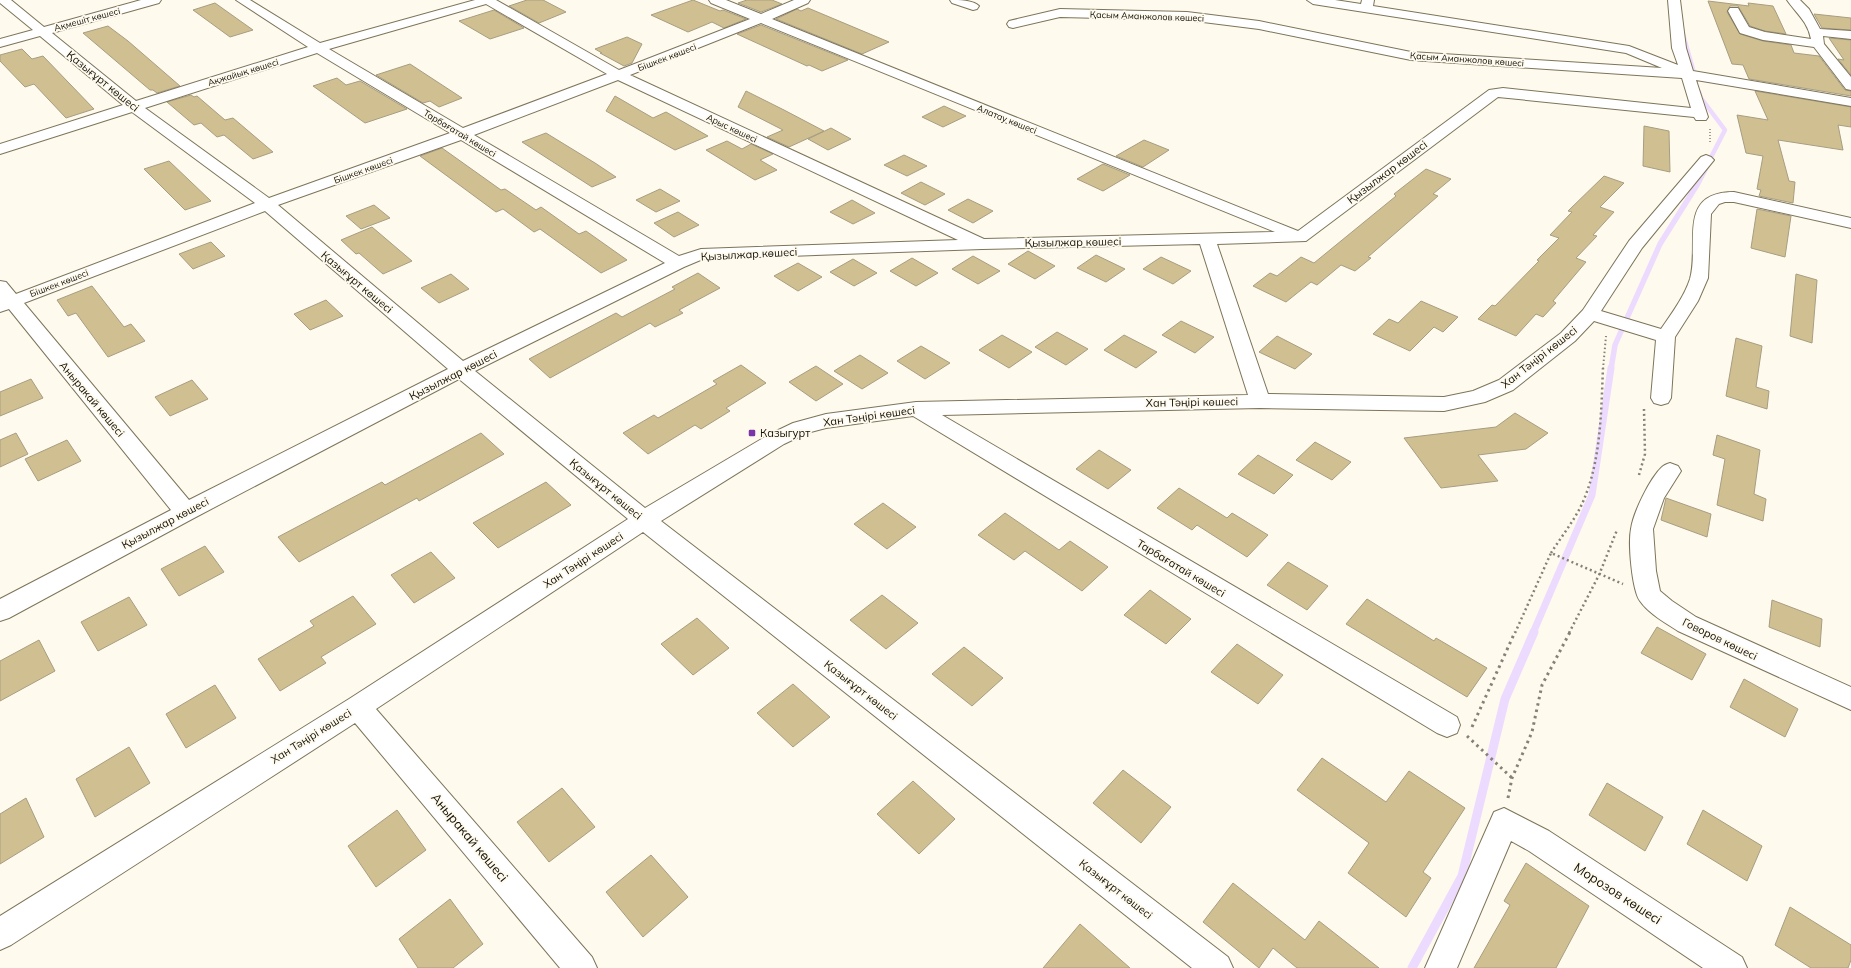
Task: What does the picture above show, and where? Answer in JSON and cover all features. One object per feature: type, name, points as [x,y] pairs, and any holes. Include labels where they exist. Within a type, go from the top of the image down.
[{"type":"street","name":"Қазығұрт көшесі","points":[[4,0],[133,106],[267,204],[461,370],[644,520],[1217,968]]},
{"type":"street","name":"Ақмешіт көшесі","points":[[0,43],[155,0]]},
{"type":"street","name":"Тарбағатай көшесі","points":[[242,0],[318,48],[678,263]]},
{"type":"street","name":"Ақжайық көшесі","points":[[0,149],[318,48],[487,0]]},
{"type":"street","name":"Арыс көшесі","points":[[487,0],[618,75],[982,244]]},
{"type":"street","name":"Алатау көшесі","points":[[715,0],[760,20],[1300,237]]},
{"type":"street","name":"Бішкек көшесі","points":[[4,298],[462,134],[726,34],[804,0]]},
{"type":"street","points":[[956,0],[973,6]]},
{"type":"street","points":[[1313,0],[1368,4],[1629,50],[1643,54],[1690,74]]},
{"type":"street","points":[[1674,0],[1679,48],[1690,74],[1701,115]]},
{"type":"street","points":[[1793,0],[1805,12],[1817,38],[1851,86]]},
{"type":"street","points":[[1734,11],[1744,30],[1763,36],[1817,38],[1851,35]]},
{"type":"street","name":"Қасым Аманжолов көшесі","points":[[1013,24],[1060,13],[1187,16],[1259,25],[1411,56],[1690,74],[1851,102]]},
{"type":"street","name":"Қызылжар көшесі","points":[[0,611],[186,512],[461,370],[678,263],[701,254],[982,244],[1300,237],[1494,93],[1503,92],[1701,115]]},
{"type":"street","name":"Хан Тәңірі көшесі","points":[[0,934],[358,707],[644,520],[777,439],[800,428],[826,421],[916,409],[1260,401],[1444,404],[1478,397],[1506,385],[1568,337],[1606,319],[1635,246],[1706,160]]},
{"type":"street","points":[[1652,402],[1666,337],[1689,301],[1699,278],[1703,214],[1713,201],[1722,197],[1734,197],[1851,224]]},
{"type":"street","points":[[1206,239],[1260,401]]},
{"type":"street","name":"Аныракай көшесі","points":[[4,298],[186,512]]},
{"type":"street","points":[[1606,319],[1666,337]]},
{"type":"street","name":"Тарбағатай көшесі","points":[[916,409],[1159,555],[1447,724]]},
{"type":"street","name":"Говоров көшесі","points":[[1670,471],[1653,497],[1642,529],[1644,571],[1649,595],[1662,608],[1687,624],[1851,699]]},
{"type":"street","name":"Аныракай көшесі","points":[[358,707],[581,968]]},
{"type":"street","name":"Морозов көшесі","points":[[1441,968],[1504,822],[1539,841],[1731,968]]},
{"type":"path","points":[[1701,115],[1710,123],[1710,152],[1706,160]]},
{"type":"path","points":[[1467,736],[1477,718],[1550,554],[1582,504],[1592,471],[1600,429],[1606,319]]},
{"type":"path","points":[[1637,482],[1645,454],[1652,402]]},
{"type":"path","points":[[1479,747],[1512,778],[1532,732],[1542,685],[1599,575],[1619,527]]},
{"type":"path","points":[[1550,554],[1594,572]]},
{"type":"building","points":[[527,0],[543,0],[566,12],[539,23],[509,6]]},
{"type":"building","points":[[693,0],[720,11],[723,10],[746,19],[724,28],[712,22],[688,32],[651,15]]},
{"type":"building","points":[[747,0],[772,0],[782,4],[761,12],[738,3]]},
{"type":"building","points":[[1708,1],[1749,6],[1748,3],[1773,6],[1786,34],[1765,31],[1750,26],[1738,6],[1730,6],[1727,12],[1740,34],[1763,41],[1791,45],[1794,53],[1819,56],[1845,90],[1851,91],[1851,96],[1749,79],[1743,65],[1732,64]]},
{"type":"building","points":[[215,3],[253,30],[230,37],[193,10]]},
{"type":"building","points":[[808,8],[889,42],[862,54],[776,19],[797,9],[801,11]]},
{"type":"building","points":[[494,10],[524,28],[490,39],[459,21]]},
{"type":"building","points":[[1814,14],[1851,18],[1851,30],[1822,28]]},
{"type":"building","points":[[761,25],[848,60],[822,71],[809,65],[807,66],[737,34]]},
{"type":"building","points":[[108,26],[128,41],[180,86],[157,93],[150,90],[83,33]]},
{"type":"building","points":[[627,37],[642,44],[632,63],[624,66],[595,49]]},
{"type":"building","points":[[1829,38],[1851,40],[1851,75],[1838,59],[1844,60]]},
{"type":"building","points":[[22,49],[32,59],[43,56],[94,109],[66,118],[34,84],[25,87],[0,61],[0,55]]},
{"type":"building","points":[[410,64],[462,98],[439,107],[430,101],[423,103],[376,75]]},
{"type":"building","points":[[337,78],[346,85],[360,81],[407,109],[365,123],[313,86]]},
{"type":"building","points":[[746,91],[824,131],[789,147],[767,137],[783,130],[738,107]]},
{"type":"building","points":[[1755,91],[1851,107],[1851,127],[1838,125],[1843,150],[1778,140],[1789,181],[1795,182],[1793,203],[1759,196],[1761,190],[1757,189],[1763,156],[1746,153],[1737,115],[1768,120]]},
{"type":"building","points":[[191,95],[194,97],[197,96],[225,120],[233,118],[273,152],[253,159],[224,135],[217,137],[201,123],[194,125],[167,102]]},
{"type":"building","points":[[615,96],[653,118],[666,112],[708,136],[675,150],[606,111]]},
{"type":"building","points":[[944,106],[966,116],[943,127],[922,117]]},
{"type":"building","points":[[1644,126],[1669,131],[1670,172],[1643,166]]},
{"type":"building","points":[[831,128],[851,139],[828,150],[808,139]]},
{"type":"building","points":[[546,133],[616,177],[592,187],[522,142]]},
{"type":"building","points":[[1144,140],[1169,150],[1143,167],[1116,156]]},
{"type":"building","points":[[727,141],[742,149],[751,144],[773,154],[760,160],[777,170],[755,180],[706,150]]},
{"type":"building","points":[[442,148],[501,190],[505,189],[536,210],[541,207],[579,234],[586,231],[627,260],[601,273],[540,229],[534,232],[503,209],[496,212],[420,156]]},
{"type":"building","points":[[904,155],[927,166],[907,176],[884,165]]},
{"type":"building","points":[[169,161],[211,201],[185,210],[144,169]]},
{"type":"building","points":[[1103,164],[1130,175],[1103,191],[1077,179]]},
{"type":"building","points":[[1426,169],[1451,179],[1433,194],[1438,196],[1368,257],[1371,258],[1355,271],[1341,265],[1317,285],[1311,282],[1286,302],[1253,286],[1270,273],[1277,276],[1301,257],[1314,263],[1396,196],[1394,194]]},
{"type":"building","points":[[1604,176],[1624,183],[1600,207],[1614,212],[1593,235],[1597,236],[1576,258],[1586,262],[1553,301],[1556,303],[1543,317],[1536,314],[1516,336],[1478,319],[1492,305],[1495,306],[1539,261],[1537,260],[1559,238],[1550,235],[1572,212],[1568,211]]},
{"type":"building","points":[[921,182],[945,194],[925,205],[901,193]]},
{"type":"building","points":[[660,189],[680,201],[656,212],[636,200]]},
{"type":"building","points":[[968,199],[993,211],[973,223],[948,210]]},
{"type":"building","points":[[852,200],[875,213],[853,224],[830,212]]},
{"type":"building","points":[[374,205],[390,218],[361,229],[346,216]]},
{"type":"building","points":[[1757,209],[1791,216],[1785,257],[1751,248]]},
{"type":"building","points":[[678,212],[699,225],[674,237],[654,223]]},
{"type":"building","points":[[372,227],[412,261],[383,274],[359,253],[356,254],[341,240]]},
{"type":"building","points":[[211,242],[225,256],[193,269],[179,254]]},
{"type":"building","points":[[1028,251],[1055,266],[1035,279],[1008,264]]},
{"type":"building","points":[[1096,255],[1125,269],[1106,282],[1077,268]]},
{"type":"building","points":[[973,256],[1000,271],[978,284],[952,269]]},
{"type":"building","points":[[1161,257],[1191,271],[1173,284],[1143,269]]},
{"type":"building","points":[[912,258],[938,273],[916,286],[890,271]]},
{"type":"building","points":[[853,259],[877,273],[854,286],[830,272]]},
{"type":"building","points":[[798,263],[822,277],[798,291],[774,276]]},
{"type":"building","points":[[698,273],[720,288],[679,310],[683,313],[655,327],[650,323],[550,378],[529,359],[616,313],[622,317],[675,289],[672,287]]},
{"type":"building","points":[[451,274],[469,289],[439,303],[421,288]]},
{"type":"building","points":[[1796,274],[1817,280],[1812,343],[1790,336]]},
{"type":"building","points":[[92,286],[124,327],[131,324],[145,341],[108,357],[76,313],[68,316],[57,300]]},
{"type":"building","points":[[326,300],[343,316],[310,330],[294,314]]},
{"type":"building","points":[[1421,301],[1458,317],[1443,332],[1434,327],[1410,351],[1373,334],[1389,319],[1398,323]]},
{"type":"building","points":[[1181,321],[1214,337],[1195,353],[1162,335]]},
{"type":"building","points":[[1057,332],[1088,349],[1066,365],[1035,347]]},
{"type":"building","points":[[1002,335],[1032,352],[1009,368],[979,350]]},
{"type":"building","points":[[1124,335],[1157,352],[1136,368],[1104,350]]},
{"type":"building","points":[[1277,336],[1312,354],[1295,369],[1259,352]]},
{"type":"building","points":[[1736,338],[1762,346],[1756,387],[1769,391],[1767,409],[1726,396]]},
{"type":"building","points":[[921,346],[950,363],[925,379],[897,361]]},
{"type":"building","points":[[860,355],[888,373],[862,389],[834,371]]},
{"type":"building","points":[[741,365],[766,383],[726,408],[730,411],[701,429],[695,425],[648,454],[623,433],[654,415],[658,418],[717,384],[713,381]]},
{"type":"building","points":[[816,366],[843,384],[816,401],[789,382]]},
{"type":"building","points":[[31,379],[43,398],[0,416],[0,392]]},
{"type":"building","points":[[192,380],[208,399],[170,416],[155,397]]},
{"type":"building","points":[[1515,413],[1548,433],[1526,449],[1478,455],[1498,481],[1441,488],[1404,438],[1496,427]]},
{"type":"building","points":[[16,433],[28,454],[0,467],[0,440]]},
{"type":"building","points":[[481,433],[504,454],[419,501],[417,498],[299,562],[278,537],[382,482],[385,485]]},
{"type":"building","points":[[1717,435],[1760,450],[1754,494],[1766,499],[1763,521],[1717,505],[1725,459],[1713,455]]},
{"type":"building","points":[[67,440],[81,461],[38,481],[25,459]]},
{"type":"building","points":[[1315,442],[1351,462],[1332,480],[1296,460]]},
{"type":"building","points":[[1099,450],[1131,470],[1108,489],[1076,469]]},
{"type":"building","points":[[1258,455],[1293,475],[1274,494],[1238,474]]},
{"type":"building","points":[[546,482],[571,505],[498,548],[473,523]]},
{"type":"building","points":[[1179,488],[1227,518],[1232,513],[1268,535],[1247,557],[1197,525],[1192,530],[1157,508]]},
{"type":"building","points":[[1666,498],[1711,514],[1707,537],[1661,520]]},
{"type":"building","points":[[883,503],[916,527],[887,549],[854,524]]},
{"type":"building","points":[[1005,513],[1059,550],[1070,541],[1108,567],[1082,591],[1025,551],[1014,560],[978,535]]},
{"type":"building","points":[[205,546],[224,572],[179,596],[161,569]]},
{"type":"building","points":[[431,552],[455,578],[414,603],[391,575]]},
{"type":"building","points":[[1288,562],[1328,586],[1307,610],[1267,585]]},
{"type":"building","points":[[1150,590],[1191,619],[1166,644],[1124,615]]},
{"type":"building","points":[[882,595],[918,623],[886,649],[850,620]]},
{"type":"building","points":[[353,596],[376,624],[321,657],[326,663],[280,691],[258,659],[314,626],[310,621]]},
{"type":"building","points":[[129,597],[147,625],[98,651],[81,622]]},
{"type":"building","points":[[1367,599],[1434,641],[1436,638],[1487,668],[1467,697],[1346,624]]},
{"type":"building","points":[[1772,600],[1822,619],[1820,647],[1769,627]]},
{"type":"building","points":[[697,618],[729,648],[693,675],[661,644]]},
{"type":"building","points":[[1657,627],[1706,654],[1692,680],[1641,653]]},
{"type":"building","points":[[39,640],[55,671],[0,701],[0,661]]},
{"type":"building","points":[[1237,644],[1283,675],[1258,704],[1211,672]]},
{"type":"building","points":[[964,647],[1003,678],[972,706],[932,674]]},
{"type":"building","points":[[1744,679],[1798,709],[1785,737],[1730,707]]},
{"type":"building","points":[[793,684],[830,717],[793,747],[757,713]]},
{"type":"building","points":[[215,685],[236,718],[186,748],[166,714]]},
{"type":"building","points":[[129,747],[150,783],[95,817],[76,779]]},
{"type":"building","points":[[1322,758],[1386,802],[1409,771],[1465,808],[1423,872],[1431,878],[1406,917],[1348,873],[1369,843],[1297,790]]},
{"type":"building","points":[[1123,770],[1171,807],[1141,843],[1093,803]]},
{"type":"building","points":[[913,781],[955,819],[919,854],[877,814]]},
{"type":"building","points":[[1607,783],[1663,817],[1645,851],[1589,815]]},
{"type":"building","points":[[562,788],[595,827],[549,862],[517,822]]},
{"type":"building","points":[[26,798],[44,837],[0,864],[0,814]]},
{"type":"building","points":[[397,810],[426,850],[376,887],[348,846]]},
{"type":"building","points":[[1703,810],[1762,846],[1747,881],[1687,844]]},
{"type":"building","points":[[651,855],[688,897],[643,937],[606,892]]},
{"type":"building","points":[[1526,863],[1589,906],[1556,968],[1474,968],[1510,905],[1504,901]]},
{"type":"building","points":[[1233,883],[1305,940],[1319,921],[1379,968],[1297,968],[1273,948],[1259,968],[1203,922]]},
{"type":"building","points":[[450,899],[483,944],[453,968],[418,968],[399,939]]},
{"type":"building","points":[[1790,907],[1851,945],[1851,960],[1848,968],[1811,968],[1775,945]]},
{"type":"building","points":[[1080,924],[1130,968],[1043,968]]},
{"type":"waterway","points":[[1683,34],[1696,80]]},
{"type":"waterway","points":[[1699,92],[1701,98],[1725,130],[1708,163]]},
{"type":"waterway","points":[[1611,369],[1615,345],[1660,244],[1697,185],[1709,162]]},
{"type":"waterway","points":[[1533,633],[1592,495],[1611,368]]},
{"type":"waterway","points":[[1412,968],[1462,876],[1505,699],[1534,632]]},
{"type":"place","name":"Казыгурт","points":[[752,433]]}]
